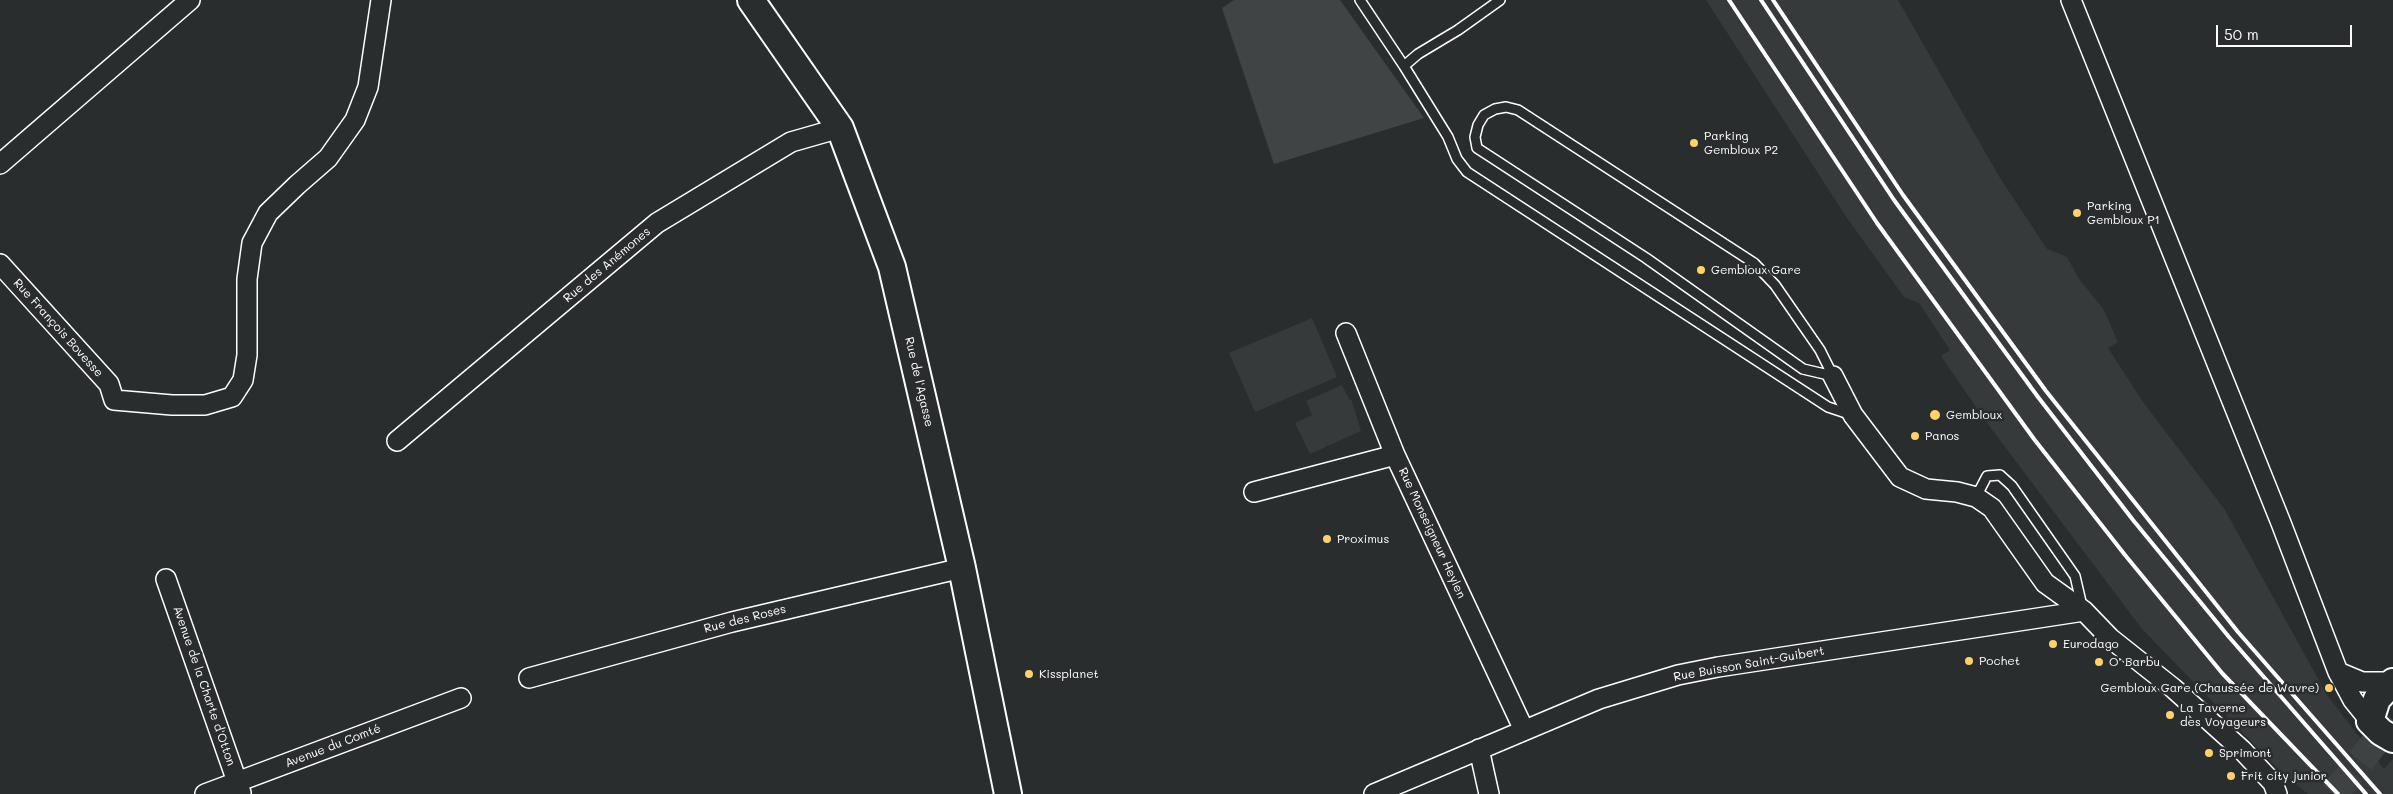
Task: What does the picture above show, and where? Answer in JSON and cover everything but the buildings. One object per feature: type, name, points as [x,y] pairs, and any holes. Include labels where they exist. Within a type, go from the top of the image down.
[{"type":"street","points":[[0,164],[190,0]]},
{"type":"street","name":"Rue François Bovesse","points":[[0,264],[109,384],[114,400],[172,405],[205,405],[232,397],[244,380],[247,355],[247,279],[252,243],[268,213],[328,158],[355,120],[368,87],[381,0]]},
{"type":"street","name":"Rue de l'Agasse","points":[[752,0],[840,128],[892,267],[962,568],[1008,794]]},
{"type":"street","points":[[2071,0],[2281,523],[2338,672],[2353,700],[2370,721],[2380,732],[2393,739]]},
{"type":"street","name":"Rue des Anémones","points":[[397,441],[657,223],[791,142],[840,128]]},
{"type":"street","name":"Rue Monseigneur Heylen","points":[[1346,333],[1395,455],[1524,730]]},
{"type":"street","points":[[1833,376],[1853,415],[1900,477],[1926,489],[1976,496],[1992,508],[2045,583],[2084,611],[2110,638],[2173,688],[2221,732],[2275,789]]},
{"type":"street","points":[[1254,492],[1395,455]]},
{"type":"street","name":"Rue des Roses","points":[[529,678],[732,622],[962,568]]},
{"type":"street","name":"Avenue de la Charte d'Otton","points":[[166,578],[240,788]]},
{"type":"street","name":"Rue Buisson Saint-Guibert","points":[[1374,794],[1599,699],[1638,686],[1718,667],[2084,611]]},
{"type":"street","points":[[2338,672],[2362,682],[2393,682]]},
{"type":"street","points":[[2370,721],[2377,699],[2393,682]]},
{"type":"street","name":"Avenue du Comté","points":[[205,794],[240,788],[461,698]]},
{"type":"street","points":[[1479,749],[1489,794]]},
{"type":"lane","points":[[1360,0],[1430,106],[1448,137],[1457,159],[1467,172],[1828,407],[1853,415]]},
{"type":"lane","points":[[1404,66],[1418,54],[1458,30],[1500,0]]},
{"type":"lane","points":[[1500,108],[1518,110],[1754,263],[1775,284],[1820,350],[1833,376],[1803,369],[1646,258],[1487,157],[1477,148],[1475,137],[1478,125],[1484,115],[1500,108]]},
{"type":"lane","points":[[1976,496],[1988,476],[2000,475],[2012,486],[2075,576],[2084,611]]},
{"type":"shaded area","points":[[1234,0],[1340,0],[1424,118],[1274,164],[1222,8]]},
{"type":"shaded area","points":[[1706,0],[1898,0],[2000,178],[2047,249],[2067,257],[2079,279],[2104,310],[2118,342],[2108,348],[2143,402],[2225,510],[2327,695],[2384,769],[2393,759],[2393,794],[2308,794],[2279,770],[2142,629],[1987,423],[1941,356],[1950,350],[1919,303],[1904,297],[1847,218]]},
{"type":"shaded area","points":[[1312,318],[1337,377],[1255,412],[1229,353]]},
{"type":"shaded area","points":[[1342,385],[1352,401],[1361,431],[1310,454],[1295,423],[1312,415],[1306,401]]},
{"type":"tunnel","points":[[2334,794],[2393,720]]},
{"type":"railway","points":[[1729,0],[1877,223],[2034,439],[2125,555],[2222,673],[2338,794]]},
{"type":"railway","points":[[1761,0],[1894,200],[2038,397],[2133,520],[2229,637],[2366,794]]},
{"type":"railway","points":[[1773,0],[1903,195],[2046,391],[2238,632],[2380,794]]},
{"type":"place","name":"Parking Gembloux P2","points":[[1694,143]]},
{"type":"place","name":"Parking Gembloux P1","points":[[2077,213]]},
{"type":"place","name":"Gembloux Gare","points":[[1701,270]]},
{"type":"place","name":"Gembloux","points":[[1935,415]]},
{"type":"place","name":"Panos","points":[[1915,436]]},
{"type":"place","name":"Proximus","points":[[1327,539]]},
{"type":"place","name":"Eurodago","points":[[2053,644]]},
{"type":"place","name":"Pochet","points":[[1969,661]]},
{"type":"place","name":"O' Barbu","points":[[2099,662]]},
{"type":"place","name":"Kissplanet","points":[[1029,674]]},
{"type":"place","name":"Gembloux Gare (Chaussée de Wavre)","points":[[2329,688]]},
{"type":"place","name":"La Taverne des Voyageurs","points":[[2170,715]]},
{"type":"place","name":"Sprimont","points":[[2209,753]]},
{"type":"place","name":"Frit city junior","points":[[2231,776]]}]
